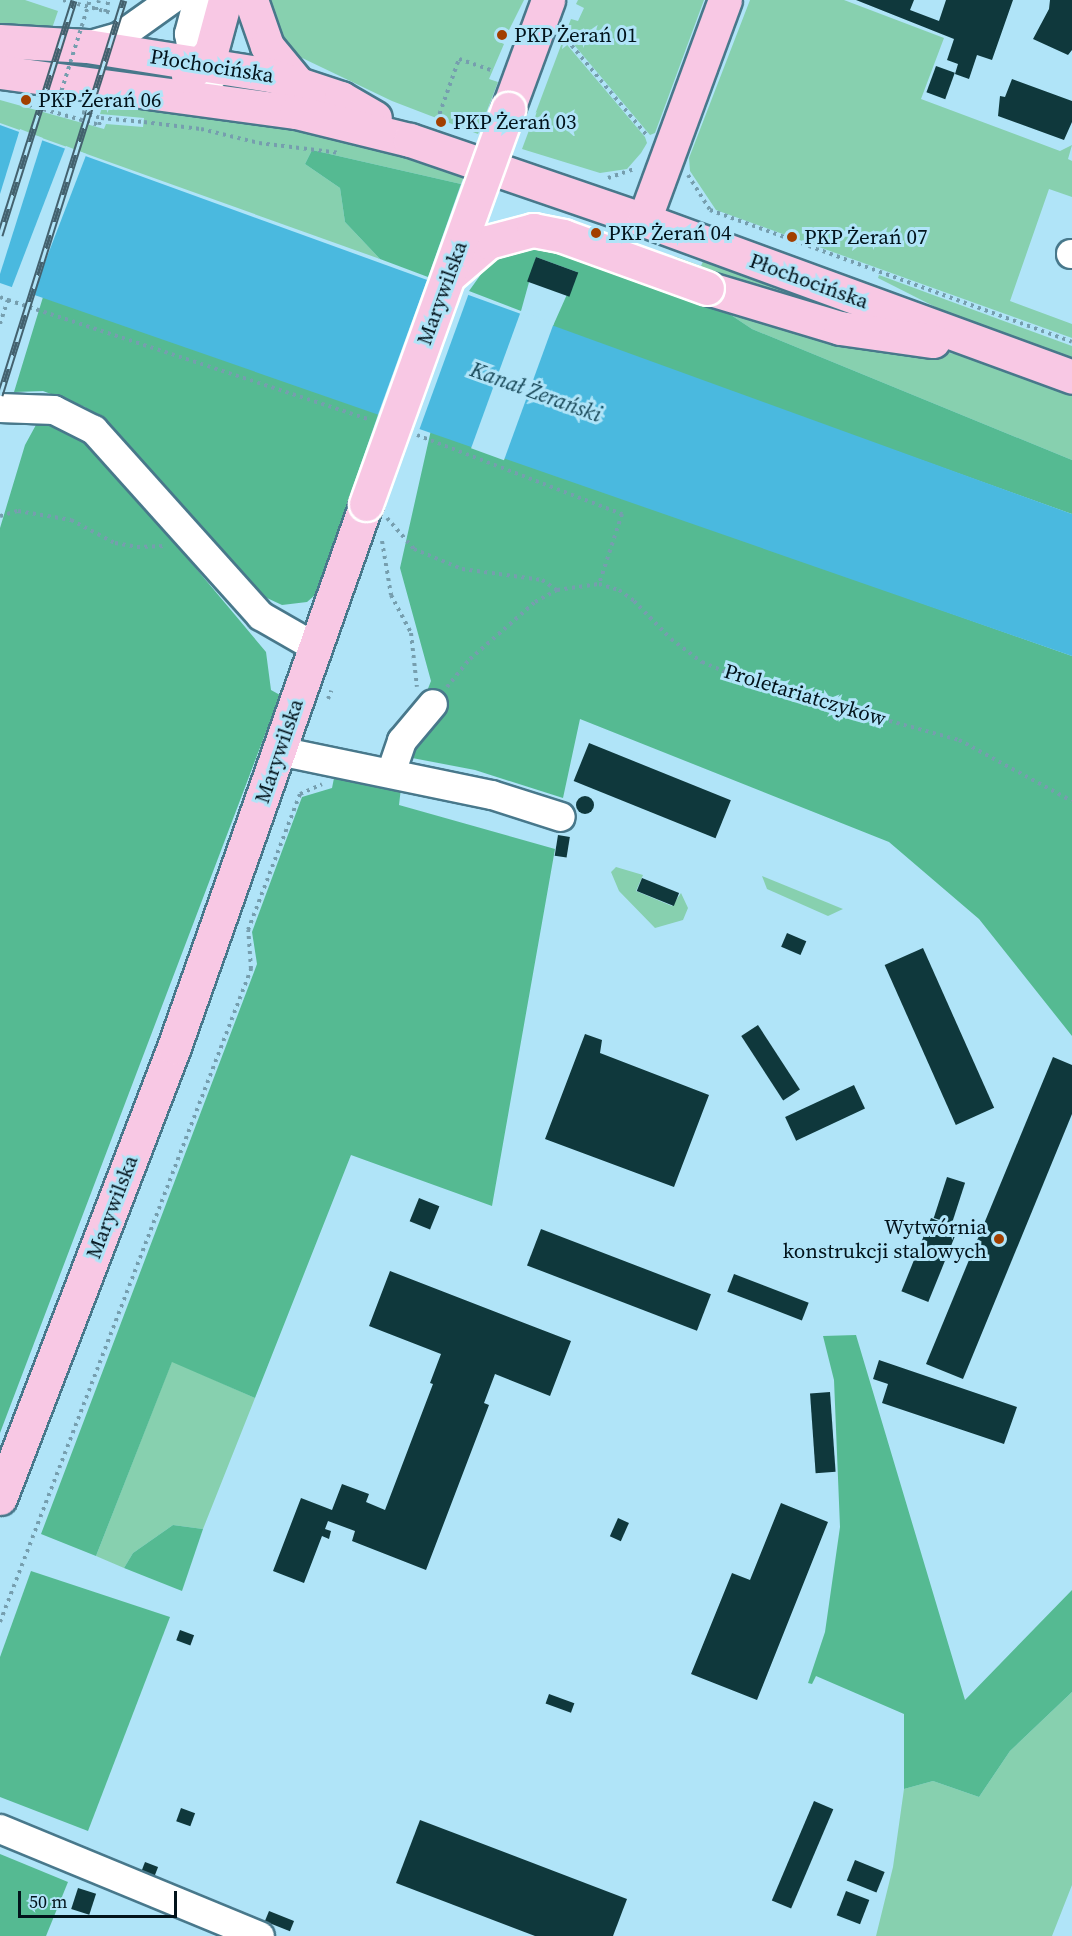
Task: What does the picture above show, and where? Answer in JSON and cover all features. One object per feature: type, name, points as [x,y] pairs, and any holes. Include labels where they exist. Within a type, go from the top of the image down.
[{"type":"main road","points":[[126,89],[173,84],[200,63],[217,37],[225,0]]},
{"type":"main road","points":[[251,0],[267,46],[296,96]]},
{"type":"main road","name":"Marywilska","points":[[0,1498],[174,1047],[315,647],[377,516],[447,279],[548,0]]},
{"type":"main road","points":[[644,220],[725,0]]},
{"type":"main road","name":"Płochocińska","points":[[0,41],[87,46],[200,63],[296,96]]},
{"type":"main road","name":"Płochocińska","points":[[0,72],[242,107],[296,96],[341,98],[410,140],[644,220],[1072,377]]},
{"type":"main road","points":[[447,279],[464,259],[488,242],[533,230],[563,236],[707,288],[840,328],[990,347]]},
{"type":"street","points":[[87,46],[119,37],[171,0]]},
{"type":"street","points":[[198,0],[189,34],[200,63],[242,107]]},
{"type":"street","points":[[0,408],[54,410],[82,421],[113,448],[196,545],[261,616],[315,647]]},
{"type":"street","points":[[391,773],[402,741],[427,711]]},
{"type":"street","points":[[279,751],[492,795],[561,817]]},
{"type":"street","points":[[0,1829],[260,1936]]},
{"type":"path","points":[[63,0],[115,14]]},
{"type":"path","points":[[61,106],[57,105],[90,0]]},
{"type":"path","points":[[96,10],[99,0]]},
{"type":"path","points":[[105,12],[109,0]]},
{"type":"path","points":[[437,121],[459,59],[499,73]]},
{"type":"path","points":[[20,102],[99,125],[101,118]]},
{"type":"path","points":[[93,116],[201,129],[259,143],[345,153]]},
{"type":"path","points":[[684,168],[710,210],[1072,342]]},
{"type":"path","points":[[0,297],[372,421]]},
{"type":"path","points":[[0,324],[8,300]]},
{"type":"path","points":[[406,432],[622,514],[599,584],[557,590],[513,619],[470,659],[427,711]]},
{"type":"path","points":[[0,516],[18,511],[71,520],[115,543],[137,547],[196,545]]},
{"type":"path","points":[[377,516],[414,549],[462,569],[542,580],[557,590]]},
{"type":"path","points":[[377,516],[391,595],[412,640],[427,711]]},
{"type":"path","name":"Proletariatczyków","points":[[599,584],[619,590],[634,601],[671,639],[702,662],[753,683],[959,740],[1072,801]]},
{"type":"path","points":[[0,1622],[251,969],[248,930],[300,794],[321,786],[324,777]]},
{"type":"green space","points":[[0,0],[25,0],[58,11],[49,37],[0,36]]},
{"type":"green space","points":[[260,0],[524,0],[509,30],[502,28],[497,41],[504,44],[489,79],[498,82],[478,134],[392,101],[275,45]]},
{"type":"green space","points":[[578,0],[704,0],[655,133],[650,135],[565,34],[571,19],[578,21],[584,8],[576,4]]},
{"type":"green space","points":[[750,0],[844,0],[944,38],[921,99],[1060,151],[1072,145],[1068,159],[1072,161],[1072,197],[1049,189],[1010,301],[1072,324],[1072,338],[716,210],[690,171],[689,158]]},
{"type":"green space","points":[[563,40],[645,137],[647,143],[627,169],[600,173],[522,149]]},
{"type":"green space","points":[[105,98],[251,113],[466,171],[461,184],[312,150],[305,164],[340,188],[345,222],[380,259],[0,123],[0,100],[104,129],[106,124],[143,127],[144,118],[100,114]]},
{"type":"green space","points":[[312,150],[461,184],[428,277],[380,259],[345,222],[340,188],[305,164]]},
{"type":"green space","points":[[538,242],[704,297],[752,329],[1072,460],[1072,514],[552,328],[577,272],[536,257],[521,311],[469,291],[489,263],[520,248],[537,248]]},
{"type":"green space","points":[[630,249],[677,257],[701,266],[704,259],[864,319]]},
{"type":"green space","points":[[879,275],[1072,346],[1072,364],[961,320],[878,278]]},
{"type":"green space","points":[[43,297],[379,412],[315,595],[307,602],[282,605],[254,592],[114,431],[85,407],[43,391],[14,392]]},
{"type":"green space","points":[[704,297],[856,339],[976,357],[1072,389],[1072,460],[752,329]]},
{"type":"green space","points":[[37,423],[67,430],[106,461],[266,652],[271,690],[280,695],[0,1433],[0,528],[25,445]]},
{"type":"green space","points":[[431,430],[1072,656],[1072,1036],[979,919],[889,842],[580,719],[563,798],[475,770],[407,757],[406,744],[431,681],[400,568]]},
{"type":"green space","points":[[334,778],[401,788],[399,805],[555,849],[492,1206],[351,1155],[255,1398],[172,1362],[96,1556],[41,1534],[257,964],[252,932],[302,797],[332,788]]},
{"type":"green space","points":[[616,867],[643,875],[636,891],[672,906],[681,893],[688,908],[683,920],[655,928],[619,891],[611,872]]},
{"type":"green space","points":[[762,876],[843,909],[828,916],[767,889]]},
{"type":"green space","points":[[856,1335],[965,1700],[1072,1590],[1072,1692],[1010,1751],[979,1797],[933,1781],[904,1789],[904,1714],[816,1676],[812,1684],[808,1683],[825,1632],[840,1527],[834,1380],[823,1336]]},
{"type":"green space","points":[[172,1361],[255,1398],[203,1529],[173,1525],[133,1553],[124,1568],[96,1556]]},
{"type":"green space","points":[[173,1525],[203,1529],[182,1591],[124,1568],[133,1553]]},
{"type":"green space","points":[[31,1571],[170,1617],[88,1831],[0,1797],[0,1657]]},
{"type":"green space","points":[[1072,1692],[1072,1885],[1052,1936],[876,1936],[893,1867],[904,1789],[933,1781],[979,1797],[1010,1751]]},
{"type":"green space","points":[[0,1854],[68,1882],[46,1936],[0,1936]]},
{"type":"water","name":"Kanał Żerański","points":[[0,125],[1072,514],[1072,656],[0,283]]},
{"type":"pier","points":[[20,129],[43,138],[0,274],[0,194]]},
{"type":"pier","points":[[66,146],[87,154],[31,298],[11,290]]},
{"type":"pier","points":[[428,277],[469,292],[419,430],[378,415]]},
{"type":"pier","points":[[521,311],[554,323],[504,460],[471,448]]},
{"type":"building","points":[[856,0],[914,0],[910,10],[939,21],[946,0],[1013,0],[992,60],[977,55],[969,79],[955,74],[958,64],[947,60],[954,39]]},
{"type":"building","points":[[1050,0],[1072,0],[1072,50],[1068,55],[1033,39],[1049,9]]},
{"type":"building","points":[[936,66],[955,73],[945,99],[926,92]]},
{"type":"building","points":[[1012,79],[1072,101],[1072,122],[1064,140],[998,116],[1000,96],[1005,97]]},
{"type":"building","points":[[536,257],[578,272],[569,297],[527,281]]},
{"type":"building","points":[[589,743],[731,800],[716,838],[574,781]]},
{"type":"building","points":[[581,796],[589,796],[594,801],[592,812],[581,814],[576,809],[576,801]]},
{"type":"building","points":[[558,835],[570,837],[567,858],[555,856]]},
{"type":"building","points":[[642,878],[679,893],[674,906],[637,891]]},
{"type":"building","points":[[787,933],[806,941],[800,955],[781,947]]},
{"type":"building","points":[[923,948],[994,1108],[956,1125],[885,965]]},
{"type":"building","points":[[758,1025],[800,1090],[783,1100],[741,1036]]},
{"type":"building","points":[[585,1034],[602,1040],[600,1053],[709,1095],[674,1187],[545,1139]]},
{"type":"building","name":"Wytwórnia konstrukcji stalowych","points":[[1053,1057],[1072,1065],[1072,1114],[963,1379],[926,1364]]},
{"type":"building","points":[[854,1085],[865,1109],[796,1141],[785,1117]]},
{"type":"building","points":[[947,1177],[965,1183],[952,1224],[934,1218]]},
{"type":"building","points":[[419,1198],[439,1206],[430,1229],[410,1221]]},
{"type":"building","points":[[931,1218],[958,1229],[928,1302],[901,1291]]},
{"type":"building","points":[[541,1229],[711,1294],[697,1331],[527,1265]]},
{"type":"building","points":[[390,1271],[571,1341],[550,1396],[495,1374],[484,1403],[489,1405],[426,1570],[352,1541],[355,1531],[328,1521],[325,1529],[331,1531],[329,1539],[322,1536],[304,1583],[273,1571],[301,1498],[332,1510],[342,1484],[369,1494],[366,1502],[385,1510],[433,1384],[430,1383],[441,1354],[369,1326]]},
{"type":"building","points":[[734,1274],[809,1303],[802,1320],[727,1292]]},
{"type":"building","points":[[879,1360],[1017,1407],[1004,1444],[882,1403],[888,1384],[873,1379]]},
{"type":"building","points":[[830,1392],[836,1472],[816,1473],[810,1393]]},
{"type":"building","points":[[781,1503],[828,1522],[757,1700],[691,1674],[732,1573],[750,1580]]},
{"type":"building","points":[[618,1518],[629,1523],[621,1541],[610,1536]]},
{"type":"building","points":[[180,1630],[194,1635],[190,1645],[176,1640]]},
{"type":"building","points":[[549,1694],[574,1703],[571,1713],[546,1703]]},
{"type":"building","points":[[814,1801],[833,1809],[791,1909],[772,1900]]},
{"type":"building","points":[[181,1808],[195,1813],[190,1826],[176,1821]]},
{"type":"building","points":[[420,1820],[627,1899],[613,1936],[535,1936],[396,1883]]},
{"type":"building","points":[[855,1860],[885,1872],[876,1892],[847,1880]]},
{"type":"building","points":[[145,1862],[158,1867],[153,1880],[140,1875]]},
{"type":"building","points":[[78,1888],[96,1894],[89,1915],[71,1909]]},
{"type":"building","points":[[846,1891],[869,1900],[860,1924],[837,1915]]},
{"type":"building","points":[[269,1911],[294,1921],[290,1931],[265,1921]]},
{"type":"railway","points":[[0,235],[74,0]]},
{"type":"railway","points":[[0,395],[124,0]]},
{"type":"place","name":"PKP Żerań 01","points":[[502,35]]},
{"type":"place","name":"PKP Żerań 06","points":[[26,100]]},
{"type":"place","name":"PKP Żerań 03","points":[[441,122]]},
{"type":"place","name":"PKP Żerań 04","points":[[596,233]]},
{"type":"place","name":"PKP Żerań 07","points":[[792,237]]},
{"type":"place","name":"Wytwórnia konstrukcji stalowych","points":[[999,1239]]}]
